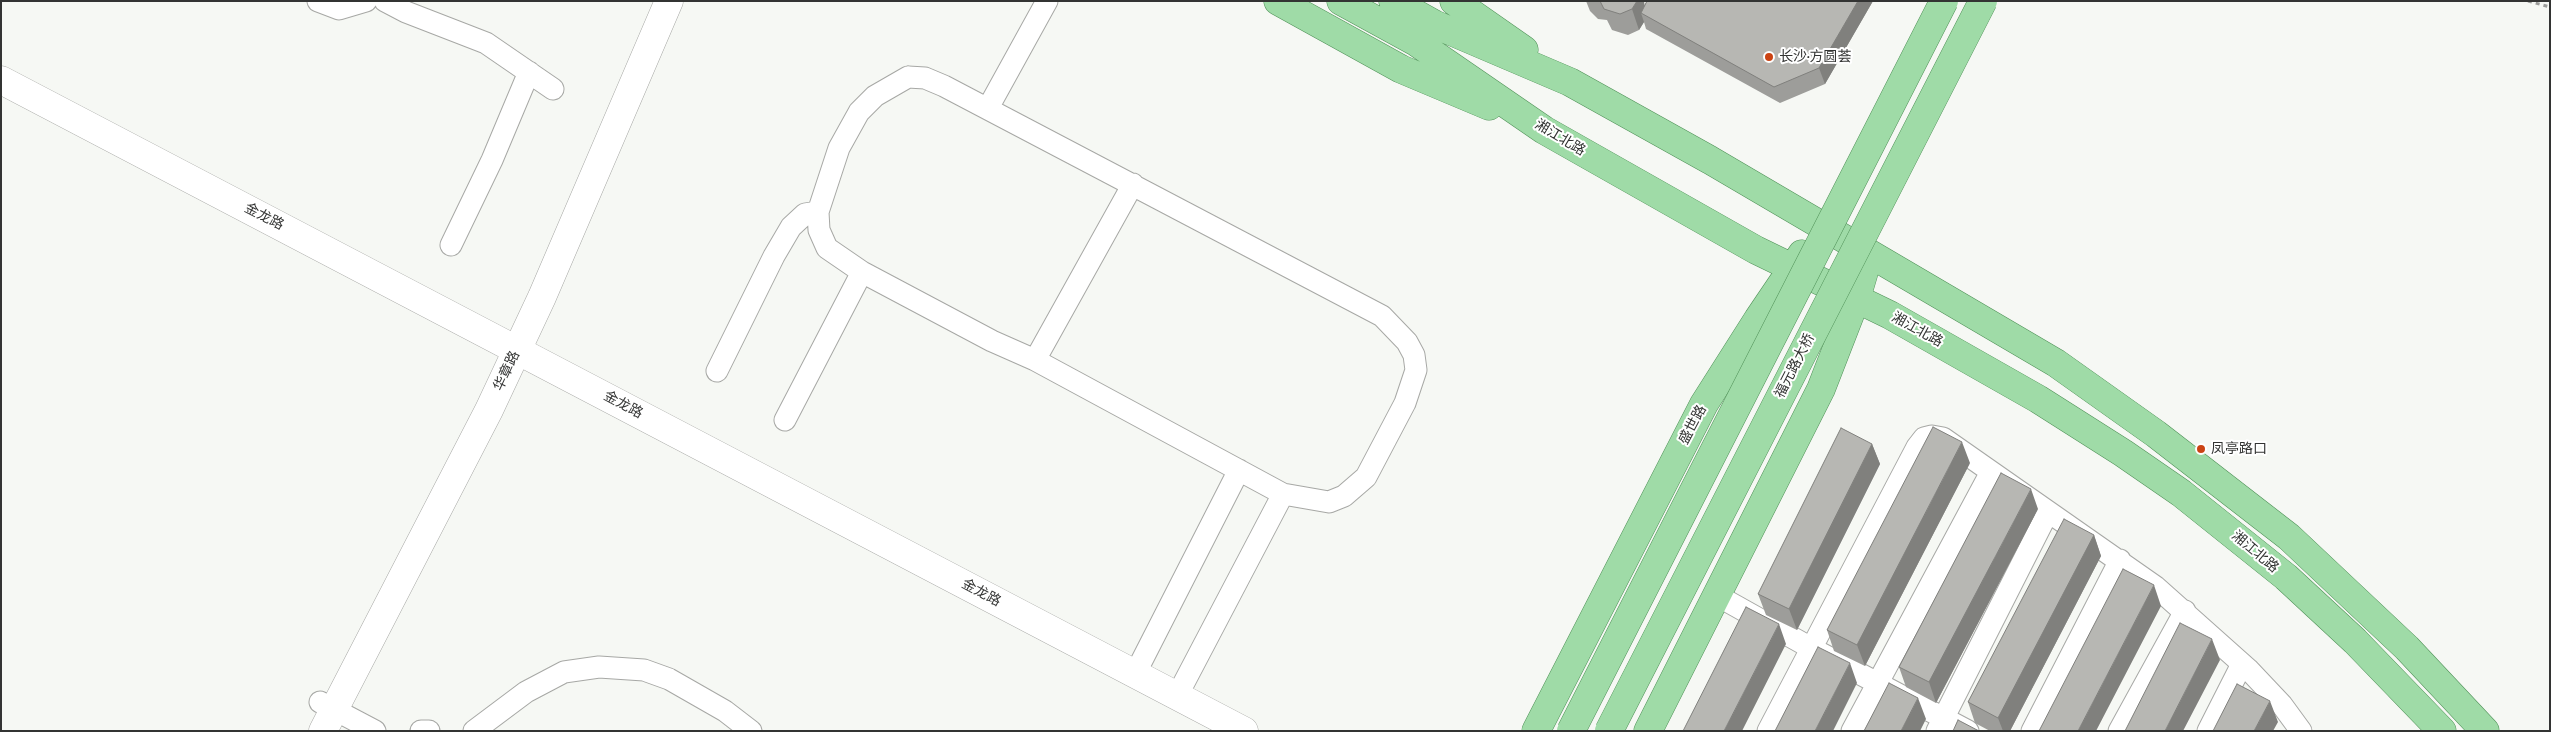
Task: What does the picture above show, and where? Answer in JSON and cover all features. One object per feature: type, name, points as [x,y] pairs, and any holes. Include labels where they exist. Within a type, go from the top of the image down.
[{"type":"main road","points":[[1278,1],[1401,69],[1544,130]]},
{"type":"main road","name":"湘江北路","points":[[1340,1],[1416,42],[1544,130],[1756,250],[1890,315],[2038,399],[2181,493],[2286,577],[2355,640],[2442,731]]},
{"type":"main road","points":[[1393,1],[1434,24],[1570,82]]},
{"type":"main road","points":[[1454,1],[1570,82],[1710,160],[2056,363],[2214,477],[2289,537],[2414,655],[2485,731]]},
{"type":"main road","points":[[1571,731],[1944,1]]},
{"type":"main road","name":"福元路大桥","points":[[1609,731],[1983,1]]},
{"type":"main road","name":"盛世路","points":[[1536,731],[1704,404],[1822,226]]},
{"type":"main road","name":"盛世路","points":[[1648,731],[1822,389],[1856,299],[1869,255]]},
{"type":"street","points":[[318,1],[339,9],[366,1]]},
{"type":"street","points":[[385,1],[486,43],[553,90]]},
{"type":"street","name":"华章路","points":[[304,731],[325,714],[489,410],[508,350],[650,1]]},
{"type":"street","name":"华章路","points":[[508,350],[669,1]]},
{"type":"street","points":[[988,108],[1047,1]]},
{"type":"street","points":[[451,245],[492,160],[529,72]]},
{"type":"street","points":[[908,78],[925,78],[944,86],[1133,184],[1382,316],[1398,331],[1414,355],[1416,370],[1405,403],[1366,477],[1344,496],[1329,502],[1284,494],[1035,360],[992,341],[862,272],[827,248],[819,230],[818,212],[839,148],[859,112],[876,96],[893,84],[908,78]]},
{"type":"street","name":"金龙路","points":[[1,80],[1220,731]]},
{"type":"street","name":"金龙路","points":[[1,92],[508,350],[1244,731]]},
{"type":"street","name":"盛世路","points":[[1822,226],[1891,143],[1869,255]]},
{"type":"street","points":[[1035,360],[1133,184]]},
{"type":"street","points":[[717,371],[774,256],[792,227],[805,214],[818,212]]},
{"type":"street","points":[[786,420],[862,272]]},
{"type":"street","points":[[1768,731],[1924,438],[1932,436],[1943,438],[2120,560],[2185,611],[2242,664],[2282,705],[2299,730]]},
{"type":"street","points":[[1135,674],[1239,470]]},
{"type":"street","points":[[1852,731],[1991,472]]},
{"type":"street","points":[[1177,696],[1284,494]]},
{"type":"street","points":[[1940,724],[2048,512]]},
{"type":"street","points":[[2032,731],[2120,560]]},
{"type":"street","points":[[1718,596],[1877,683],[1940,724],[1968,731]]},
{"type":"street","points":[[2119,731],[2185,611]]},
{"type":"street","points":[[2208,731],[2242,664]]},
{"type":"street","points":[[474,731],[526,692],[564,672],[599,666],[644,670],[669,679],[725,711],[751,731]]},
{"type":"street","points":[[325,714],[375,731]]},
{"type":"street","points":[[421,731],[429,731]]},
{"type":"path","points":[[2528,1],[2550,7]]},
{"type":"building","points":[[1600,1],[1637,1],[1632,9],[1620,14],[1604,9]]},
{"type":"building","name":"长沙·方圆荟","points":[[1647,1],[1858,1],[1819,68],[1774,87],[1641,13]]},
{"type":"building","points":[[1933,427],[1962,442],[1857,645],[1827,630]]},
{"type":"building","points":[[1841,428],[1872,444],[1789,609],[1758,594]]},
{"type":"building","points":[[2001,473],[2031,489],[1929,682],[1899,667]]},
{"type":"building","points":[[2064,519],[2094,535],[1998,718],[1968,702]]},
{"type":"building","points":[[2123,569],[2154,585],[2078,731],[2039,731]]},
{"type":"building","points":[[1746,607],[1779,624],[1724,731],[1683,731]]},
{"type":"building","points":[[2180,623],[2212,639],[2165,731],[2125,731]]},
{"type":"building","points":[[1818,647],[1850,663],[1815,731],[1775,731]]},
{"type":"building","points":[[1889,683],[1918,698],[1901,731],[1864,731]]},
{"type":"building","points":[[2237,684],[2270,701],[2254,731],[2213,731]]},
{"type":"building","points":[[1958,720],[1979,731],[1953,731]]},
{"type":"place","name":"长沙·方圆荟","points":[[1769,57]]},
{"type":"place","name":"凤亭路口","points":[[2201,449]]}]
